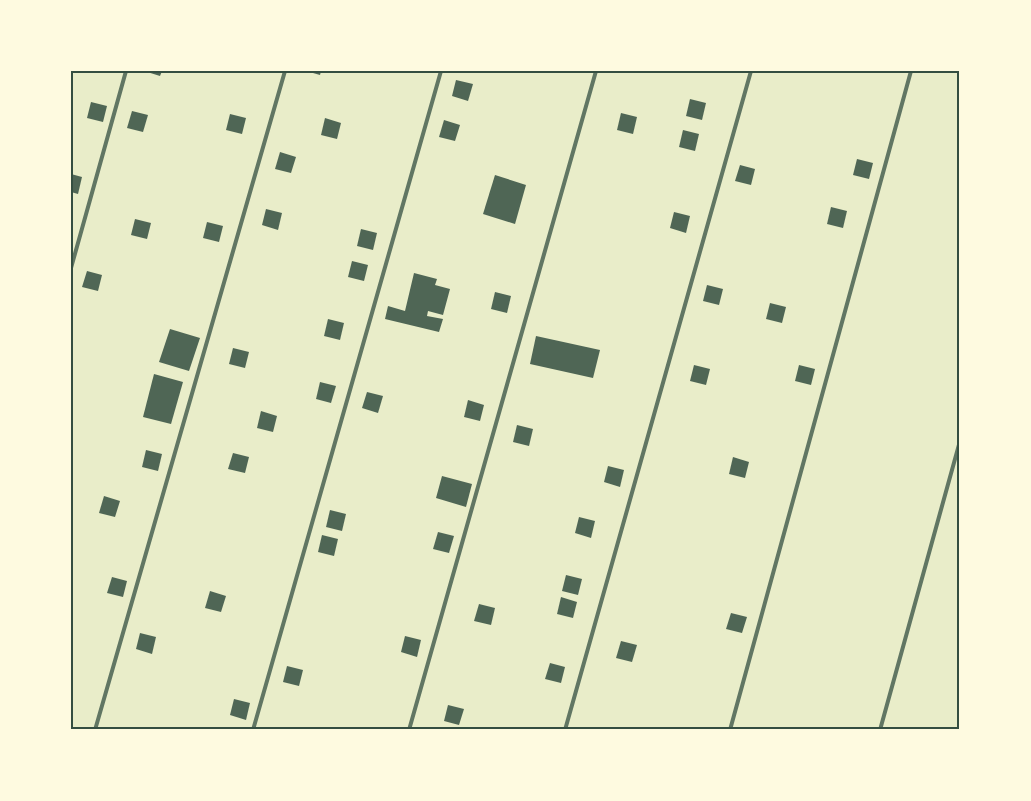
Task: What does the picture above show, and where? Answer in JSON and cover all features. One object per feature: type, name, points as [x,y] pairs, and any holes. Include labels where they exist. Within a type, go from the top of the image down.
[{"type":"lane","points":[[71,268],[126,71]]},
{"type":"lane","points":[[95,730],[285,71]]},
{"type":"lane","points":[[253,730],[441,71]]},
{"type":"lane","points":[[409,730],[596,71]]},
{"type":"lane","points":[[565,730],[751,71]]},
{"type":"lane","points":[[730,730],[911,71]]},
{"type":"lane","points":[[880,730],[960,441]]},
{"type":"building","points":[[144,71],[162,71],[160,76]]},
{"type":"building","points":[[306,71],[321,71],[320,75]]},
{"type":"building","points":[[456,80],[473,84],[468,101],[452,96]]},
{"type":"building","points":[[690,99],[706,103],[702,120],[686,116]]},
{"type":"building","points":[[91,102],[107,106],[103,122],[87,118]]},
{"type":"building","points":[[132,111],[148,115],[143,132],[127,128]]},
{"type":"building","points":[[621,113],[637,117],[633,134],[617,130]]},
{"type":"building","points":[[230,114],[246,118],[242,134],[226,130]]},
{"type":"building","points":[[325,118],[341,123],[337,139],[321,135]]},
{"type":"building","points":[[444,120],[460,125],[455,141],[439,137]]},
{"type":"building","points":[[683,130],[699,134],[695,151],[679,147]]},
{"type":"building","points":[[280,152],[296,157],[291,173],[275,169]]},
{"type":"building","points":[[857,159],[873,163],[869,179],[853,175]]},
{"type":"building","points":[[740,165],[755,169],[751,185],[735,181]]},
{"type":"building","points":[[71,174],[82,177],[78,194],[71,192]]},
{"type":"building","points":[[495,175],[526,185],[515,224],[483,214]]},
{"type":"building","points":[[831,207],[847,211],[843,228],[827,224]]},
{"type":"building","points":[[266,209],[282,213],[278,230],[262,225]]},
{"type":"building","points":[[674,212],[690,216],[686,233],[670,228]]},
{"type":"building","points":[[135,219],[151,223],[147,239],[131,235]]},
{"type":"building","points":[[207,222],[223,226],[219,242],[203,238]]},
{"type":"building","points":[[361,229],[377,233],[373,250],[357,246]]},
{"type":"building","points":[[352,261],[368,265],[364,281],[348,277]]},
{"type":"building","points":[[87,271],[102,275],[98,291],[82,287]]},
{"type":"building","points":[[414,273],[437,279],[435,285],[450,289],[443,315],[428,311],[427,316],[443,319],[439,332],[385,319],[388,306],[405,311]]},
{"type":"building","points":[[707,285],[723,289],[719,305],[703,301]]},
{"type":"building","points":[[495,292],[511,296],[507,313],[491,309]]},
{"type":"building","points":[[770,303],[786,307],[782,323],[766,319]]},
{"type":"building","points":[[328,319],[344,323],[340,340],[324,336]]},
{"type":"building","points":[[170,329],[200,338],[189,371],[159,362]]},
{"type":"building","points":[[536,336],[600,350],[593,378],[530,364]]},
{"type":"building","points":[[233,348],[249,352],[245,368],[229,364]]},
{"type":"building","points":[[694,365],[710,369],[706,385],[690,381]]},
{"type":"building","points":[[799,365],[815,369],[811,385],[795,381]]},
{"type":"building","points":[[154,374],[183,382],[171,424],[143,417]]},
{"type":"building","points":[[320,382],[336,386],[331,403],[316,399]]},
{"type":"building","points":[[367,392],[383,396],[378,413],[362,408]]},
{"type":"building","points":[[468,400],[484,405],[480,421],[464,417]]},
{"type":"building","points":[[261,411],[277,416],[273,432],[257,428]]},
{"type":"building","points":[[517,425],[533,429],[529,446],[513,442]]},
{"type":"building","points":[[146,450],[162,454],[158,471],[142,467]]},
{"type":"building","points":[[233,453],[249,457],[245,473],[228,469]]},
{"type":"building","points":[[733,457],[749,462],[745,478],[729,474]]},
{"type":"building","points":[[608,466],[624,470],[620,487],[604,482]]},
{"type":"building","points":[[442,476],[472,484],[466,507],[436,498]]},
{"type":"building","points":[[104,496],[120,501],[115,517],[99,513]]},
{"type":"building","points":[[330,510],[346,514],[342,531],[326,527]]},
{"type":"building","points":[[579,517],[595,521],[591,538],[575,533]]},
{"type":"building","points":[[438,532],[454,536],[449,553],[433,549]]},
{"type":"building","points":[[322,535],[338,539],[334,556],[318,552]]},
{"type":"building","points":[[566,575],[582,579],[578,595],[562,591]]},
{"type":"building","points":[[112,577],[127,581],[123,597],[107,593]]},
{"type":"building","points":[[210,591],[226,596],[221,612],[205,608]]},
{"type":"building","points":[[561,597],[577,602],[573,618],[557,614]]},
{"type":"building","points":[[479,604],[495,608],[491,625],[474,621]]},
{"type":"building","points":[[731,613],[747,617],[742,633],[726,629]]},
{"type":"building","points":[[140,633],[156,637],[152,654],[136,649]]},
{"type":"building","points":[[405,636],[421,640],[417,657],[401,652]]},
{"type":"building","points":[[621,641],[637,645],[632,662],[616,658]]},
{"type":"building","points":[[550,663],[565,667],[561,683],[545,679]]},
{"type":"building","points":[[287,666],[303,670],[299,686],[283,682]]},
{"type":"building","points":[[234,699],[250,703],[246,720],[230,715]]},
{"type":"building","points":[[448,705],[464,709],[459,725],[444,721]]}]
